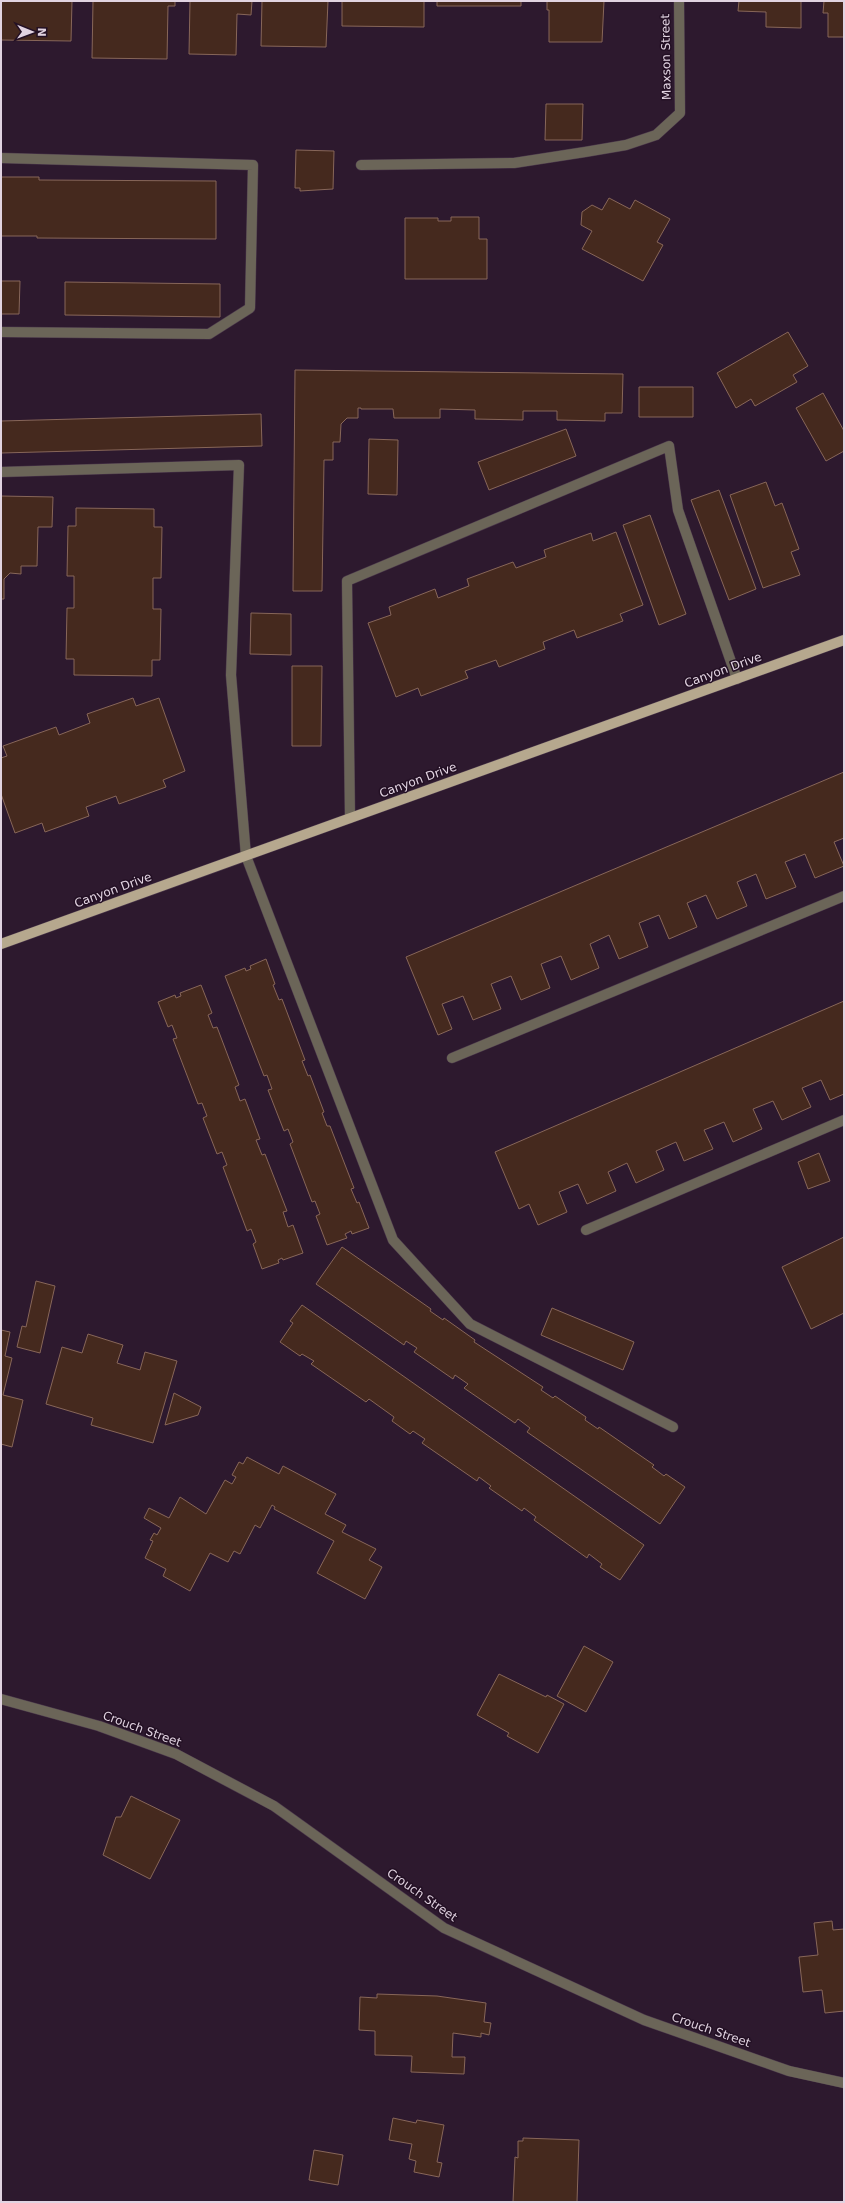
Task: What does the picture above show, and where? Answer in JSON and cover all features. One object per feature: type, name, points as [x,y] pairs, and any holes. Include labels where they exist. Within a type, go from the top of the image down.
[{"type":"main road","name":"Canyon Drive","points":[[1,944],[844,640]]},
{"type":"street","name":"Maxson Street","points":[[361,165],[514,163],[626,146],[656,135],[680,113],[679,1]]},
{"type":"street","points":[[1,158],[253,165],[250,308],[209,334],[1,332]]},
{"type":"street","points":[[350,818],[346,581],[669,446],[678,510],[737,679]]},
{"type":"street","points":[[1,472],[238,465],[231,675],[246,856],[393,1240],[470,1324],[672,1427]]},
{"type":"street","points":[[452,1058],[844,896]]},
{"type":"street","points":[[586,1230],[844,1120]]},
{"type":"street","name":"Crouch Street","points":[[1,1699],[99,1726],[176,1754],[274,1806],[444,1928],[644,2020],[790,2071],[844,2083]]},
{"type":"building","points":[[1,1],[72,1],[71,41],[1,40]]},
{"type":"building","points":[[93,1],[175,1],[175,6],[168,6],[167,59],[92,58]]},
{"type":"building","points":[[190,1],[252,1],[251,15],[237,14],[236,55],[189,54]]},
{"type":"building","points":[[262,1],[328,1],[326,47],[261,46]]},
{"type":"building","points":[[342,1],[424,1],[424,27],[342,26]]},
{"type":"building","points":[[437,1],[521,1],[521,6],[437,6]]},
{"type":"building","points":[[547,1],[604,1],[602,42],[549,42],[549,10],[547,10]]},
{"type":"building","points":[[739,1],[801,1],[801,28],[766,27],[766,12],[738,11]]},
{"type":"building","points":[[824,1],[844,1],[844,37],[828,37],[828,13],[823,13]]},
{"type":"building","points":[[546,104],[583,104],[582,140],[545,140]]},
{"type":"building","points":[[296,150],[334,151],[333,189],[300,191],[300,188],[295,188]]},
{"type":"building","points":[[1,177],[39,177],[39,180],[216,181],[216,239],[37,238],[37,236],[1,236]]},
{"type":"building","points":[[609,198],[630,209],[635,200],[670,219],[657,242],[663,245],[643,281],[582,249],[592,231],[581,225],[582,212],[592,205],[602,210]]},
{"type":"building","points":[[451,217],[479,217],[479,239],[487,239],[487,279],[405,279],[405,218],[438,218],[438,221],[451,221]]},
{"type":"building","points":[[1,281],[20,281],[19,314],[1,314]]},
{"type":"building","points":[[65,282],[220,284],[220,317],[65,315]]},
{"type":"building","points":[[788,332],[808,366],[793,375],[797,382],[755,406],[751,399],[736,408],[717,373]]},
{"type":"building","points":[[295,370],[623,374],[622,413],[605,413],[605,421],[557,420],[557,411],[523,411],[523,420],[475,419],[475,410],[440,409],[440,418],[394,418],[393,409],[358,408],[358,418],[347,418],[341,424],[340,442],[333,442],[333,460],[324,460],[322,591],[293,591]]},
{"type":"building","points":[[639,387],[693,387],[693,417],[639,417]]},
{"type":"building","points":[[823,393],[844,431],[844,451],[826,461],[796,408]]},
{"type":"building","points":[[261,414],[262,446],[1,453],[1,421]]},
{"type":"building","points":[[566,429],[576,456],[489,490],[478,462]]},
{"type":"building","points":[[369,439],[398,440],[397,495],[368,494]]},
{"type":"building","points":[[766,482],[775,506],[782,503],[799,549],[791,552],[800,575],[763,588],[730,495]]},
{"type":"building","points":[[719,490],[756,589],[729,600],[691,500]]},
{"type":"building","points":[[1,496],[53,497],[52,527],[38,527],[37,566],[21,566],[21,574],[10,573],[4,579],[4,599],[1,599]]},
{"type":"building","points":[[76,508],[154,509],[154,527],[162,527],[161,578],[153,578],[153,609],[161,609],[160,660],[152,660],[152,676],[74,675],[74,659],[66,659],[67,608],[74,608],[74,576],[67,576],[68,526],[76,526]]},
{"type":"building","points":[[650,515],[686,614],[659,625],[623,525]]},
{"type":"building","points":[[616,532],[643,605],[620,614],[623,621],[577,638],[574,630],[543,642],[545,649],[499,667],[496,660],[465,671],[468,678],[421,696],[418,688],[396,697],[368,623],[391,615],[389,607],[435,589],[438,598],[469,586],[467,579],[513,562],[516,568],[546,557],[544,550],[591,533],[593,541]]},
{"type":"building","points":[[251,613],[291,614],[291,655],[250,654]]},
{"type":"building","points":[[292,666],[322,666],[321,746],[292,746]]},
{"type":"building","points":[[133,698],[136,706],[159,698],[185,771],[163,780],[166,787],[119,804],[116,796],[86,807],[89,816],[45,832],[42,823],[15,833],[1,794],[1,758],[7,756],[3,746],[56,727],[59,735],[90,723],[87,714]]},
{"type":"building","points":[[844,772],[844,838],[834,842],[844,866],[815,878],[805,854],[785,862],[796,887],[766,899],[756,874],[737,882],[747,906],[717,919],[706,895],[687,903],[697,927],[669,939],[659,915],[639,923],[648,947],[619,959],[609,935],[590,944],[599,968],[571,980],[561,956],[541,964],[550,988],[521,1000],[511,976],[491,984],[501,1009],[473,1020],[463,996],[442,1004],[452,1029],[438,1035],[406,957]]},
{"type":"building","points":[[266,959],[275,984],[273,985],[279,1000],[282,999],[305,1060],[302,1061],[308,1076],[310,1075],[324,1112],[322,1113],[327,1126],[330,1126],[354,1188],[351,1189],[357,1203],[359,1202],[369,1228],[352,1234],[351,1231],[345,1234],[347,1238],[327,1245],[316,1216],[320,1214],[315,1201],[312,1202],[290,1144],[293,1142],[288,1129],[284,1131],[268,1090],[272,1089],[267,1075],[264,1076],[225,976],[245,968],[246,971],[251,969],[250,966]]},
{"type":"building","points":[[201,985],[212,1013],[208,1015],[213,1028],[217,1027],[239,1085],[235,1087],[240,1101],[245,1099],[260,1139],[256,1140],[262,1155],[265,1154],[287,1211],[283,1212],[288,1227],[293,1225],[303,1253],[283,1260],[282,1258],[278,1260],[279,1263],[262,1269],[253,1244],[256,1242],[251,1229],[247,1231],[223,1167],[227,1165],[222,1152],[217,1154],[203,1118],[207,1116],[202,1103],[198,1104],[173,1039],[177,1038],[172,1025],[168,1027],[158,1002],[175,995],[176,998],[181,996],[180,993]]},
{"type":"building","points":[[844,1001],[844,1094],[830,1100],[821,1080],[802,1088],[811,1107],[782,1120],[773,1101],[753,1109],[762,1129],[733,1142],[724,1122],[704,1130],[713,1149],[684,1161],[676,1142],[656,1151],[664,1170],[636,1183],[627,1163],[608,1172],[616,1191],[587,1204],[578,1184],[559,1192],[567,1212],[538,1225],[529,1204],[519,1209],[495,1152]]},
{"type":"building","points":[[819,1153],[830,1181],[808,1189],[798,1162]]},
{"type":"building","points":[[844,1237],[844,1313],[811,1329],[782,1267]]},
{"type":"building","points":[[342,1247],[431,1309],[430,1311],[443,1320],[444,1318],[475,1340],[474,1342],[543,1387],[541,1390],[553,1398],[555,1396],[586,1417],[585,1420],[598,1429],[599,1427],[654,1465],[652,1467],[664,1476],[666,1474],[685,1487],[660,1524],[527,1432],[530,1428],[518,1419],[515,1423],[464,1388],[468,1384],[455,1375],[453,1379],[414,1352],[417,1348],[406,1341],[404,1345],[316,1284]]},
{"type":"building","points":[[36,1281],[55,1286],[40,1353],[17,1347],[22,1326],[26,1327]]},
{"type":"building","points":[[302,1305],[644,1545],[620,1580],[600,1567],[602,1564],[589,1554],[587,1558],[534,1520],[536,1517],[524,1508],[522,1511],[489,1488],[491,1486],[479,1477],[477,1481],[422,1443],[425,1439],[413,1431],[410,1434],[392,1421],[394,1417],[369,1399],[366,1402],[311,1364],[314,1361],[302,1354],[300,1356],[280,1342],[293,1323],[290,1321]]},
{"type":"building","points":[[552,1308],[634,1342],[623,1370],[541,1335]]},
{"type":"building","points":[[1,1330],[10,1332],[5,1356],[12,1358],[3,1395],[23,1400],[12,1447],[1,1444]]},
{"type":"building","points":[[88,1334],[123,1345],[117,1363],[140,1370],[145,1352],[177,1361],[153,1443],[91,1425],[93,1418],[46,1404],[62,1347],[82,1353]]},
{"type":"building","points":[[174,1393],[201,1407],[198,1415],[165,1425]]},
{"type":"building","points":[[247,1457],[279,1474],[283,1466],[336,1494],[325,1514],[346,1525],[342,1532],[376,1549],[369,1560],[382,1567],[365,1599],[317,1573],[334,1541],[274,1509],[275,1507],[272,1505],[260,1528],[255,1525],[240,1554],[234,1551],[228,1562],[210,1553],[190,1591],[163,1576],[166,1569],[145,1558],[153,1541],[150,1540],[154,1533],[157,1535],[161,1528],[144,1518],[149,1508],[169,1518],[180,1497],[206,1514],[225,1480],[232,1484],[236,1477],[232,1475],[239,1462],[243,1464]]},
{"type":"building","points":[[584,1646],[613,1662],[586,1712],[557,1696]]},
{"type":"building","points":[[499,1674],[564,1704],[538,1753],[507,1736],[509,1733],[477,1715]]},
{"type":"building","points":[[131,1796],[180,1820],[150,1879],[103,1855],[116,1817],[121,1817]]},
{"type":"building","points":[[832,1921],[833,1930],[844,1929],[844,2011],[825,2013],[822,1990],[803,1992],[799,1957],[818,1955],[814,1923]]},
{"type":"building","points":[[377,1994],[437,1996],[486,2003],[484,2022],[491,2023],[489,2035],[481,2033],[481,2037],[453,2033],[452,2057],[465,2057],[464,2074],[411,2072],[412,2056],[375,2055],[375,2031],[359,2030],[360,1997],[377,1998]]},
{"type":"building","points":[[393,2118],[416,2123],[417,2120],[444,2125],[437,2162],[442,2163],[439,2177],[414,2172],[416,2161],[409,2159],[412,2144],[389,2140]]},
{"type":"building","points":[[523,2138],[579,2140],[577,2202],[513,2202],[515,2157],[518,2158],[518,2141],[523,2141]]},
{"type":"building","points":[[314,2150],[343,2155],[338,2185],[309,2180]]}]
